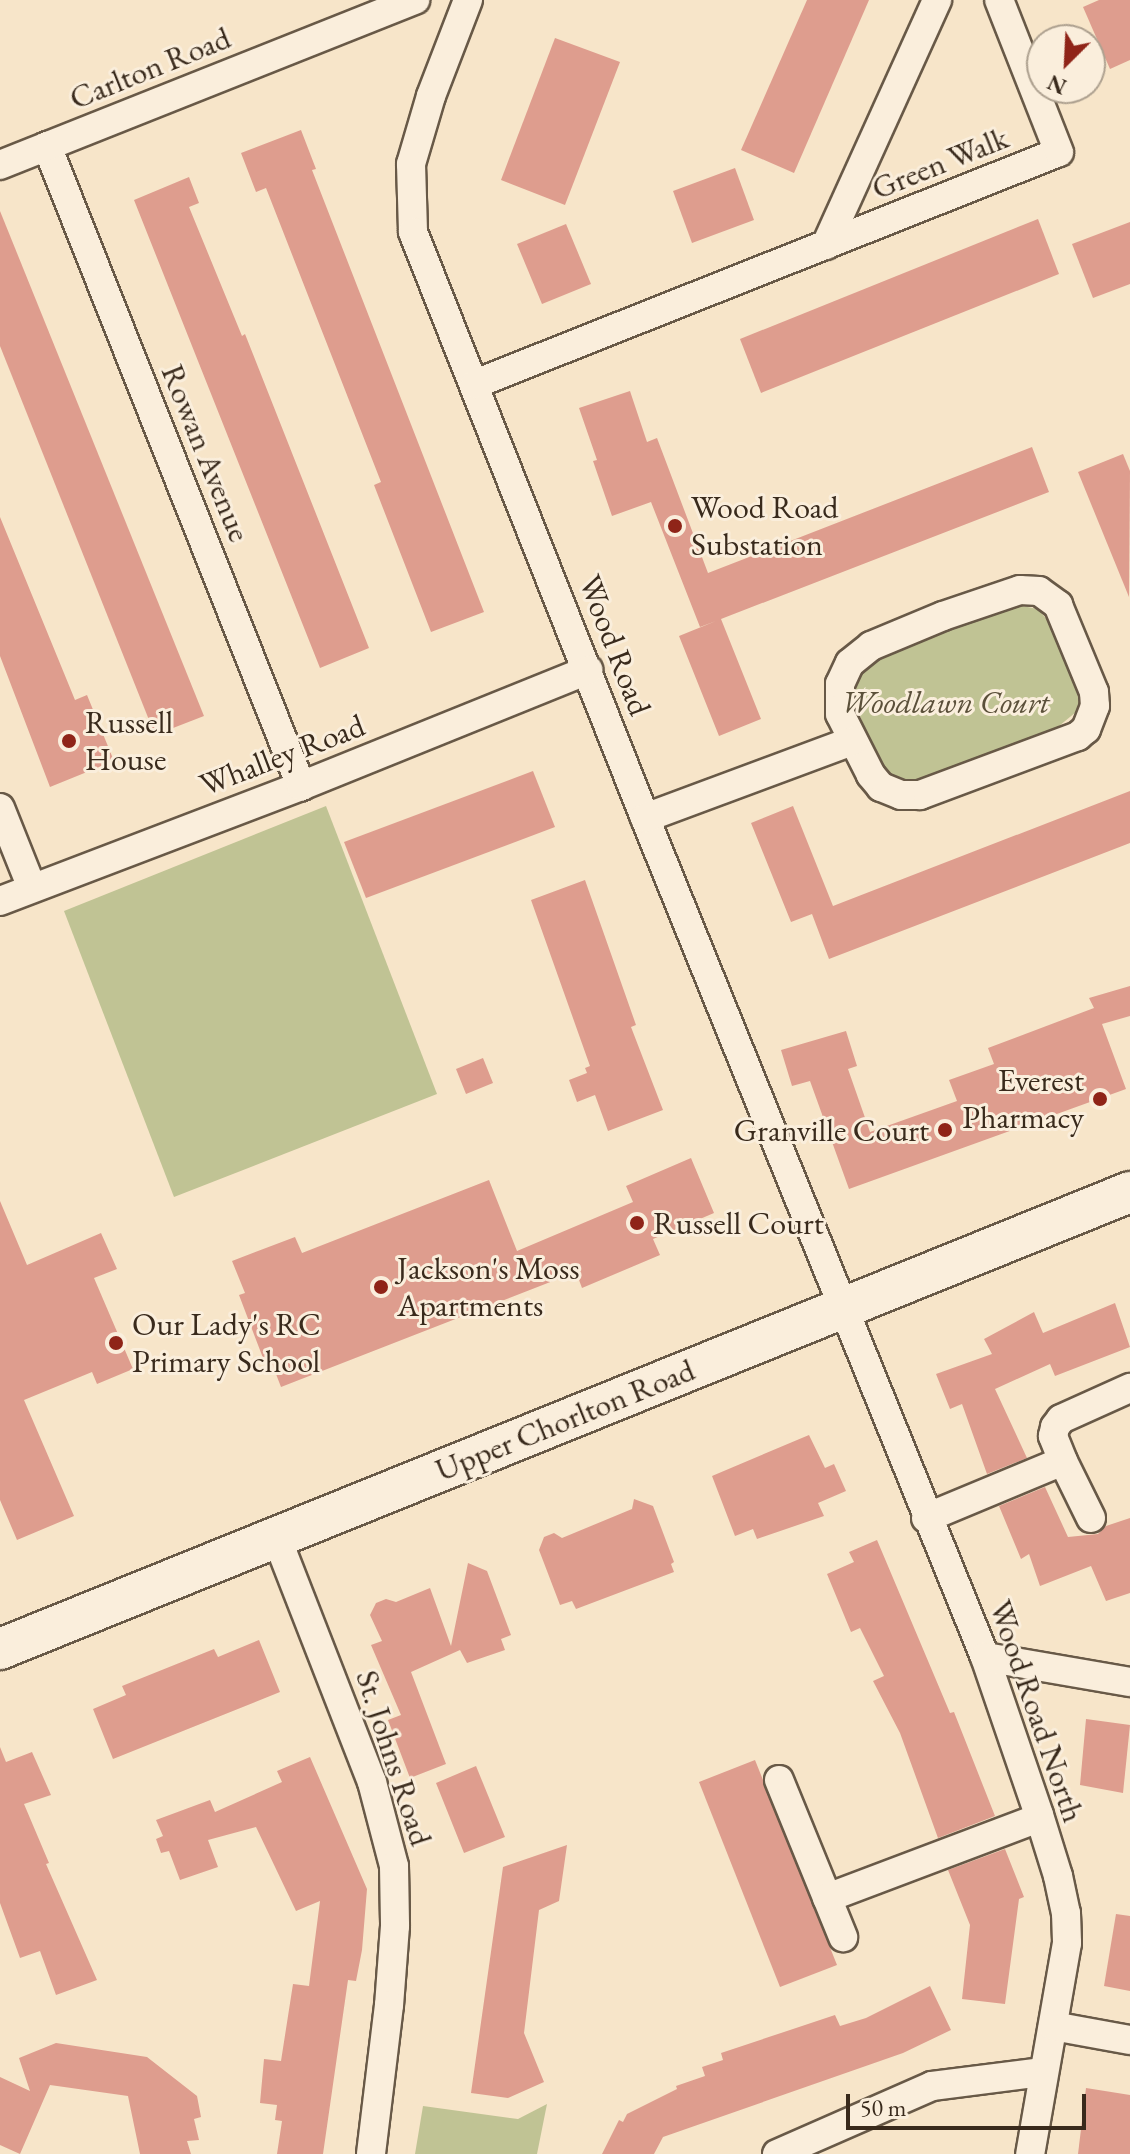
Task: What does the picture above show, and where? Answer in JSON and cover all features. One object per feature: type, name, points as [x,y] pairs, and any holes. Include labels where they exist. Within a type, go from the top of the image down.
[{"type":"main road","name":"Upper Chorlton Road","points":[[0,1649],[1130,1192]]},
{"type":"street","name":"Carlton Road","points":[[0,165],[415,0]]},
{"type":"street","name":"Wood Road","points":[[468,0],[431,96],[411,164],[413,232],[842,1308]]},
{"type":"street","name":"Green Walk","points":[[826,245],[937,0]]},
{"type":"street","name":"Green Walk","points":[[475,384],[1059,152],[999,0]]},
{"type":"street","name":"Rowan Avenue","points":[[47,146],[301,786]]},
{"type":"street","points":[[1020,590],[1039,591],[1058,605],[1094,692],[1092,719],[1078,736],[920,795],[901,795],[881,787],[852,741],[840,714],[839,700],[840,684],[857,654],[943,616],[1020,590]]},
{"type":"street","name":"Whalley Road","points":[[0,901],[301,786],[588,670]]},
{"type":"street","points":[[645,818],[852,741]]},
{"type":"street","points":[[0,808],[32,888]]},
{"type":"street","name":"Wood Road North","points":[[842,1308],[985,1657],[1039,1818],[1066,1913],[1067,1943],[1030,2154]]},
{"type":"street","points":[[1091,1518],[1053,1436],[1061,1419],[1130,1388]]},
{"type":"street","points":[[926,1518],[1063,1461]]},
{"type":"street","name":"St. Johns Road","points":[[276,1536],[372,1782],[394,1866],[395,1926],[389,2005],[371,2154]]},
{"type":"street","points":[[985,1657],[1130,1682]]},
{"type":"street","points":[[779,1780],[843,1937]]},
{"type":"street","points":[[827,1898],[1039,1818]]},
{"type":"street","points":[[1053,2026],[1130,2040]]},
{"type":"street","points":[[777,2154],[932,2086],[1043,2072]]},
{"type":"green space","name":"Woodlawn Court","points":[[1012,604],[1038,609],[1055,629],[1079,687],[1081,700],[1076,712],[1053,731],[912,785],[884,774],[851,691],[861,668],[878,656]]},
{"type":"green space","points":[[326,806],[437,1094],[174,1197],[64,911]]},
{"type":"green space","points":[[547,2104],[537,2154],[415,2154],[423,2106],[518,2119]]},
{"type":"building","points":[[807,0],[869,0],[794,173],[741,150]]},
{"type":"building","points":[[1099,0],[1130,0],[1130,60],[1110,69],[1106,60],[1106,24],[1090,24],[1083,7]]},
{"type":"building","points":[[555,38],[620,62],[565,205],[501,180]]},
{"type":"building","points":[[301,130],[316,169],[312,170],[484,612],[431,632],[374,485],[381,482],[266,188],[256,192],[241,153]]},
{"type":"building","points":[[735,168],[754,220],[692,243],[673,191]]},
{"type":"building","points":[[189,177],[199,203],[189,207],[242,336],[245,334],[369,648],[320,668],[134,200]]},
{"type":"building","points":[[0,211],[204,716],[155,735],[0,346]]},
{"type":"building","points":[[1038,219],[1059,274],[761,393],[740,339]]},
{"type":"building","points":[[1130,222],[1130,284],[1093,298],[1072,244]]},
{"type":"building","points":[[566,224],[591,284],[542,304],[517,244]]},
{"type":"building","points":[[630,391],[647,442],[657,438],[708,573],[1032,447],[1049,492],[721,619],[761,719],[719,736],[679,636],[716,621],[700,627],[651,502],[612,516],[579,408]]},
{"type":"building","points":[[1123,454],[1130,471],[1129,597],[1078,472]]},
{"type":"building","points":[[0,517],[75,700],[87,695],[114,761],[50,787],[0,656]]},
{"type":"building","points":[[533,771],[555,827],[366,898],[344,842]]},
{"type":"building","points":[[1130,791],[1130,843],[829,959],[812,914],[791,922],[751,823],[793,806],[833,906]]},
{"type":"building","points":[[585,880],[636,1025],[631,1027],[663,1110],[608,1131],[595,1095],[577,1102],[569,1080],[587,1073],[585,1068],[590,1066],[531,900]]},
{"type":"building","points":[[1130,986],[1130,1016],[1102,1024],[1126,1089],[849,1189],[810,1081],[792,1086],[781,1050],[846,1031],[857,1066],[848,1069],[870,1132],[957,1101],[949,1080],[994,1064],[988,1048],[1094,1008],[1089,998]]},
{"type":"building","points":[[483,1058],[493,1083],[466,1094],[456,1069]]},
{"type":"building","points":[[691,1158],[714,1213],[653,1239],[660,1255],[582,1288],[576,1272],[281,1387],[269,1356],[263,1358],[239,1295],[245,1293],[232,1261],[295,1237],[302,1253],[489,1180],[517,1251],[633,1202],[626,1186]]},
{"type":"building","points":[[0,1201],[27,1265],[101,1233],[117,1269],[94,1278],[133,1369],[97,1384],[92,1372],[24,1400],[74,1516],[17,1540],[0,1500]]},
{"type":"building","points":[[1115,1303],[1130,1347],[1055,1376],[1050,1364],[995,1389],[1027,1458],[987,1474],[962,1404],[950,1409],[936,1374],[992,1354],[984,1339],[1034,1312],[1043,1333]]},
{"type":"building","points":[[809,1435],[825,1468],[834,1464],[846,1491],[818,1503],[824,1516],[757,1539],[753,1529],[735,1536],[712,1476]]},
{"type":"building","points":[[1045,1487],[1068,1537],[1098,1534],[1106,1526],[1130,1518],[1130,1593],[1106,1601],[1091,1566],[1040,1586],[1029,1554],[1021,1559],[999,1506]]},
{"type":"building","points":[[634,1499],[653,1506],[674,1562],[671,1564],[674,1572],[576,1609],[572,1601],[560,1605],[539,1550],[544,1537],[554,1533],[562,1538],[632,1509]]},
{"type":"building","points":[[877,1540],[950,1713],[954,1712],[995,1816],[938,1838],[900,1733],[873,1681],[884,1676],[860,1628],[851,1632],[827,1574],[854,1562],[849,1552]]},
{"type":"building","points":[[468,1563],[487,1571],[511,1635],[501,1639],[505,1650],[467,1663],[460,1650],[411,1672],[446,1764],[410,1778],[388,1720],[401,1715],[371,1645],[382,1641],[370,1615],[376,1603],[386,1599],[396,1602],[430,1588],[451,1646]]},
{"type":"building","points":[[259,1640],[280,1692],[113,1759],[93,1709],[126,1695],[122,1686],[214,1649],[218,1657]]},
{"type":"building","points":[[1086,1719],[1130,1725],[1123,1793],[1080,1785]]},
{"type":"building","points":[[0,1747],[6,1762],[32,1752],[51,1795],[24,1804],[49,1863],[46,1864],[97,1980],[56,1995],[40,1951],[20,1958],[0,1903]]},
{"type":"building","points":[[310,1757],[367,1889],[362,1950],[356,1981],[348,1980],[323,2154],[277,2154],[282,2121],[275,2120],[277,2105],[260,2103],[264,2059],[281,2061],[293,1984],[309,1986],[320,1901],[296,1911],[256,1827],[208,1840],[218,1867],[180,1880],[169,1851],[161,1853],[156,1839],[163,1836],[156,1820],[210,1800],[215,1812],[282,1782],[277,1771]]},
{"type":"building","points":[[755,1760],[837,1965],[780,1987],[699,1782]]},
{"type":"building","points":[[476,1766],[505,1837],[464,1853],[436,1783]]},
{"type":"building","points":[[567,1845],[559,1901],[539,1910],[524,2033],[544,2082],[508,2098],[471,2093],[503,1867]]},
{"type":"building","points":[[1005,1849],[1024,1897],[1019,1899],[1005,2004],[962,1999],[970,1925],[948,1870]]},
{"type":"building","points":[[1116,1914],[1130,1916],[1130,1991],[1104,1986]]},
{"type":"building","points":[[930,1986],[951,2030],[903,2053],[663,2137],[654,2154],[602,2154],[619,2120],[623,2122],[627,2114],[677,2089],[676,2086],[705,2076],[702,2067],[723,2060],[721,2053],[835,2015],[840,2026],[866,2018]]},
{"type":"building","points":[[56,2043],[147,2057],[197,2096],[201,2117],[194,2119],[199,2140],[187,2141],[191,2154],[140,2154],[128,2096],[50,2085],[20,2154],[0,2145],[0,2077],[30,2091],[19,2058]]},
{"type":"building","points":[[1086,2088],[1130,2095],[1130,2154],[1078,2154]]},
{"type":"place","name":"Wood Road Substation","points":[[675,526]]},
{"type":"place","name":"Russell House","points":[[69,741]]},
{"type":"place","name":"Everest Pharmacy","points":[[1100,1099]]},
{"type":"place","name":"Granville Court","points":[[945,1130]]},
{"type":"place","name":"Russell Court","points":[[637,1223]]},
{"type":"place","name":"Jackson's Moss Apartments","points":[[381,1287]]},
{"type":"place","name":"Our Lady's RC Primary School","points":[[116,1343]]}]
